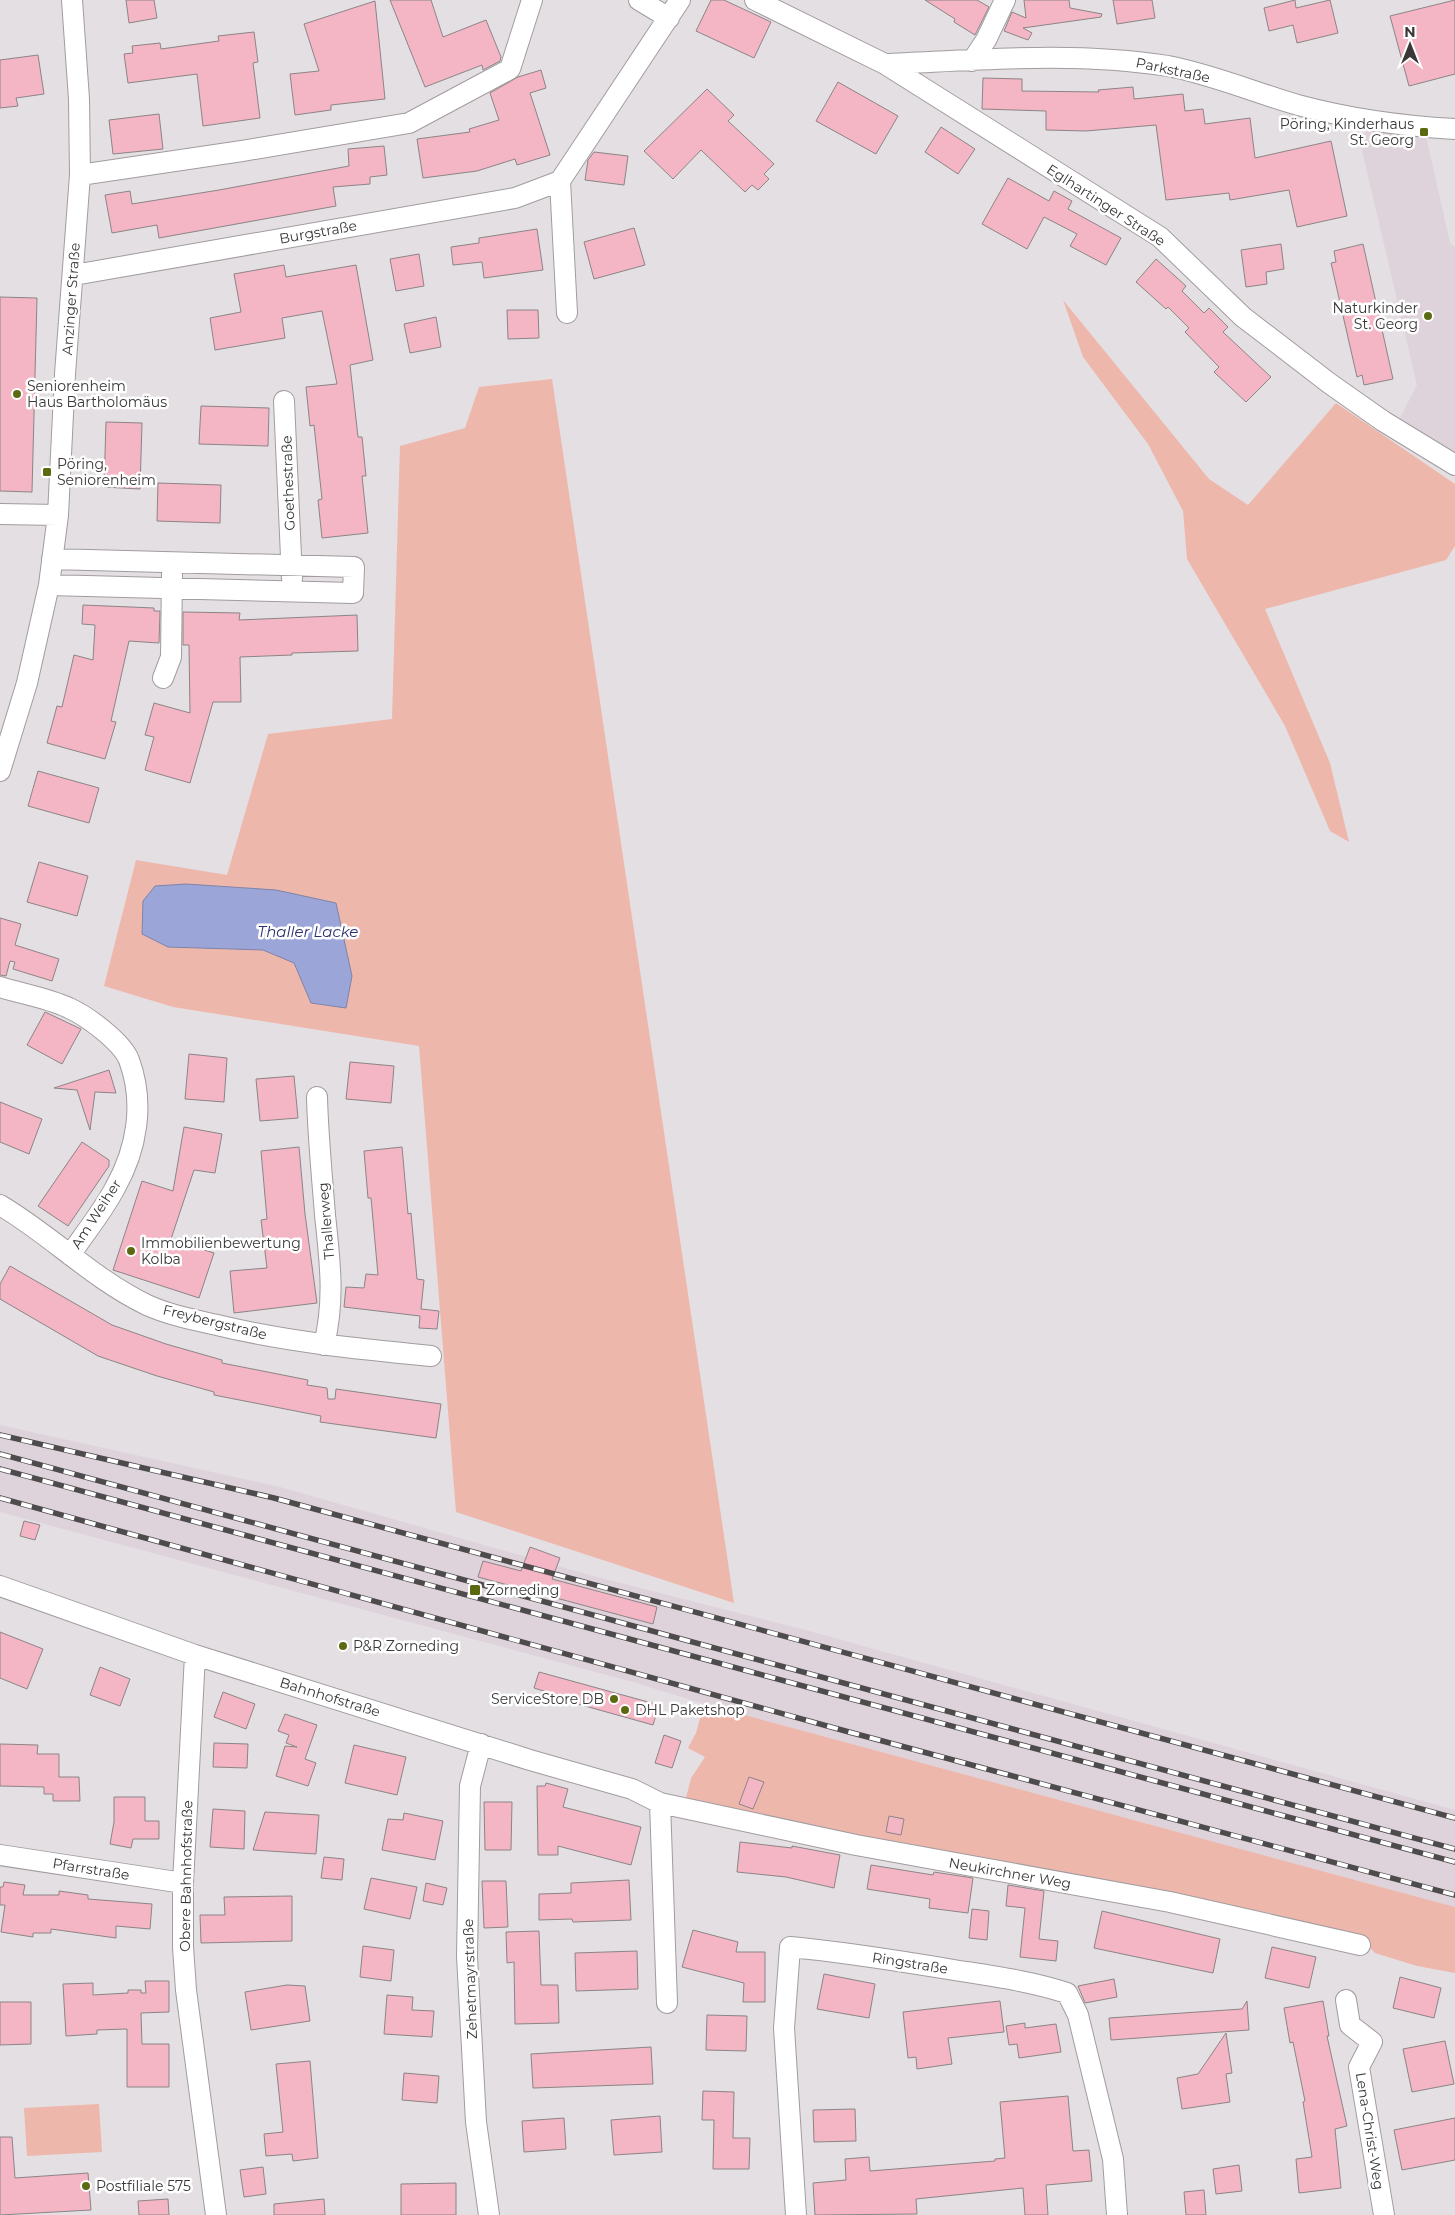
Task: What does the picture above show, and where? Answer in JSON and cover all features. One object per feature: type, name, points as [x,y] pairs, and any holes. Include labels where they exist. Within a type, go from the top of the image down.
[{"type":"street","name":"Anzinger Straße","points":[[0,770],[27,683],[49,585],[58,515],[65,374],[80,176],[79,100],[72,0]]},
{"type":"street","points":[[80,176],[409,123],[510,69],[532,0]]},
{"type":"street","points":[[639,0],[669,18]]},
{"type":"street","points":[[567,313],[560,181],[680,0]]},
{"type":"street","name":"Eglhartinger Straße","points":[[755,0],[885,64],[1160,237],[1250,322],[1329,383],[1383,421],[1455,465]]},
{"type":"street","points":[[972,61],[986,40],[1004,0]]},
{"type":"street","name":"Parkstraße","points":[[885,64],[1094,57],[1170,67],[1331,113],[1416,126],[1455,129]]},
{"type":"street","name":"Burgstraße","points":[[74,274],[515,198],[560,181]]},
{"type":"street","name":"Goethestraße","points":[[284,401],[291,565],[294,591]]},
{"type":"street","points":[[0,514],[58,515]]},
{"type":"street","points":[[49,585],[353,593],[354,567],[52,559]]},
{"type":"street","points":[[163,678],[171,656],[172,562]]},
{"type":"street","name":"Am Weiher","points":[[0,987],[69,1008],[103,1028],[128,1058],[137,1095],[137,1130],[127,1163],[115,1189],[70,1255]]},
{"type":"street","name":"Thallerweg","points":[[317,1097],[318,1141],[332,1282],[332,1307],[324,1345]]},
{"type":"street","name":"Freybergstraße","points":[[0,1205],[24,1219],[112,1286],[148,1306],[188,1319],[241,1331],[324,1345],[431,1356]]},
{"type":"street","name":"Bahnhofstraße","points":[[0,1586],[195,1655],[632,1789],[660,1803]]},
{"type":"street","name":"Obere Bahnhofstraße","points":[[195,1655],[183,1882],[182,1937],[186,1990],[216,2215]]},
{"type":"street","name":"Zehetmayrstraße","points":[[481,1744],[470,1786],[467,1956],[476,2122],[489,2215]]},
{"type":"street","points":[[660,1803],[668,2003]]},
{"type":"street","name":"Neukirchner Weg","points":[[660,1803],[856,1844],[1170,1902],[1360,1945]]},
{"type":"street","name":"Pfarrstraße","points":[[0,1855],[183,1882]]},
{"type":"street","name":"Ringstraße","points":[[796,2215],[784,2028],[790,1948],[829,1950],[911,1962],[1038,1984],[1067,1993],[1078,2015],[1113,2159],[1117,2215]]},
{"type":"street","name":"Lena-Christ-Weg","points":[[1346,2000],[1350,2025],[1372,2042],[1359,2067],[1384,2215]]},
{"type":"shaded area","name":"Naturkinder St. Georg","points":[[1357,129],[1426,136],[1450,243],[1455,247],[1455,454],[1400,418],[1417,385]]},
{"type":"shaded area","points":[[1063,300],[1209,479],[1248,505],[1336,403],[1455,484],[1455,546],[1446,560],[1265,609],[1330,763],[1349,842],[1330,831],[1285,726],[1187,559],[1183,511],[1148,444],[1083,357]]},
{"type":"shaded area","points":[[552,379],[734,1603],[456,1512],[419,1046],[173,1007],[104,986],[136,860],[227,875],[268,734],[392,719],[400,446],[465,428],[479,387]]},
{"type":"shaded area","points":[[0,1425],[280,1487],[593,1576],[809,1631],[1455,1810],[1455,1907],[704,1704],[633,1682],[0,1512]]},
{"type":"shaded area","points":[[704,1704],[1455,1907],[1455,1973],[1417,1966],[1375,1953],[1357,1935],[1269,1913],[857,1836],[686,1798],[691,1778],[705,1757],[688,1748],[696,1733]]},
{"type":"shaded area","points":[[99,2104],[102,2152],[27,2156],[24,2108]]},
{"type":"water","name":"Thaller Lacke","points":[[186,884],[276,890],[336,903],[352,976],[346,1008],[311,1003],[294,963],[263,950],[168,947],[142,934],[143,901],[155,886]]},
{"type":"building","points":[[126,0],[154,0],[157,18],[129,23]]},
{"type":"building","points":[[390,0],[431,0],[443,37],[486,20],[501,57],[500,61],[483,70],[482,65],[425,87]]},
{"type":"building","points":[[711,0],[724,0],[771,22],[754,58],[696,31]]},
{"type":"building","points":[[925,0],[977,0],[989,7],[975,35],[954,22],[955,19]]},
{"type":"building","points":[[1024,0],[1069,0],[1070,8],[1102,14],[1101,17],[1023,28],[1032,33],[1028,40],[1004,31],[1012,12],[1026,18]]},
{"type":"building","points":[[1113,0],[1152,0],[1155,18],[1117,24]]},
{"type":"building","points":[[1295,0],[1296,8],[1330,0],[1338,33],[1297,43],[1293,25],[1269,31],[1264,8]]},
{"type":"building","points":[[1455,0],[1455,74],[1409,86],[1390,16]]},
{"type":"building","points":[[375,1],[385,99],[331,105],[331,110],[295,115],[290,74],[319,71],[304,24]]},
{"type":"building","points":[[254,32],[258,62],[253,63],[260,118],[203,126],[197,74],[128,83],[124,54],[133,53],[132,46],[160,43],[161,49],[219,41],[218,36]]},
{"type":"building","points":[[38,55],[44,94],[16,98],[18,106],[0,108],[0,60]]},
{"type":"building","points":[[541,70],[546,88],[530,93],[550,155],[517,165],[515,159],[477,171],[423,178],[417,139],[470,132],[469,129],[499,120],[490,93],[518,77]]},
{"type":"building","points":[[983,78],[1022,79],[1022,91],[1099,92],[1098,90],[1133,87],[1134,99],[1183,94],[1185,111],[1203,109],[1205,124],[1250,118],[1255,158],[1331,141],[1347,216],[1297,227],[1289,190],[1230,200],[1229,193],[1166,200],[1156,125],[1086,131],[1046,130],[1046,111],[982,109]]},
{"type":"building","points":[[838,82],[898,116],[876,154],[816,121]]},
{"type":"building","points":[[707,89],[734,115],[728,121],[774,164],[764,174],[769,179],[758,190],[752,185],[745,192],[701,150],[673,179],[644,151]]},
{"type":"building","points":[[159,114],[163,149],[113,154],[109,120]]},
{"type":"building","points":[[941,127],[975,149],[958,174],[925,152]]},
{"type":"building","points":[[384,146],[387,175],[370,177],[370,184],[333,187],[336,206],[159,238],[157,225],[112,233],[105,195],[130,191],[132,204],[219,190],[349,166],[348,149]]},
{"type":"building","points":[[594,152],[628,156],[624,185],[585,180],[588,160]]},
{"type":"building","points":[[1008,178],[1049,201],[1054,191],[1072,201],[1068,209],[1121,238],[1106,265],[1070,246],[1077,234],[1044,217],[1027,249],[982,224]]},
{"type":"building","points":[[634,228],[645,265],[594,279],[584,242]]},
{"type":"building","points":[[537,229],[543,270],[484,278],[482,262],[453,265],[451,247],[479,243],[479,238]]},
{"type":"building","points":[[1281,244],[1284,269],[1266,272],[1267,284],[1246,287],[1241,250]]},
{"type":"building","points":[[1363,244],[1393,379],[1364,385],[1362,375],[1357,377],[1331,263],[1336,262],[1334,251]]},
{"type":"building","points":[[419,254],[424,286],[396,291],[390,259]]},
{"type":"building","points":[[1156,259],[1186,286],[1182,291],[1204,313],[1209,308],[1228,327],[1223,332],[1271,377],[1246,402],[1214,372],[1219,367],[1185,332],[1189,328],[1168,307],[1166,309],[1136,282]]},
{"type":"building","points":[[284,265],[286,277],[356,265],[373,360],[350,365],[358,437],[362,437],[366,476],[362,476],[368,533],[322,538],[318,500],[322,499],[314,425],[310,426],[306,387],[337,384],[322,311],[282,318],[285,338],[215,350],[210,318],[241,312],[234,274]]},
{"type":"building","name":"Seniorenheim Haus Bartholomäus","points":[[0,297],[37,298],[32,492],[0,491]]},
{"type":"building","points":[[507,310],[538,310],[539,338],[508,339]]},
{"type":"building","points":[[436,317],[441,347],[410,353],[404,324]]},
{"type":"building","points":[[201,406],[269,408],[268,446],[199,444]]},
{"type":"building","points":[[106,422],[142,423],[140,489],[104,487]]},
{"type":"building","points":[[158,483],[221,485],[220,523],[157,521]]},
{"type":"building","points":[[83,605],[154,608],[154,611],[160,611],[159,643],[129,641],[111,721],[116,722],[105,759],[47,743],[57,706],[62,707],[74,655],[93,660],[95,625],[82,624]]},
{"type":"building","points":[[183,612],[240,613],[239,620],[357,615],[358,651],[240,657],[241,702],[213,702],[190,783],[145,770],[154,737],[145,735],[154,703],[190,713],[189,645],[183,645]]},
{"type":"building","points":[[38,771],[99,788],[89,823],[28,806]]},
{"type":"building","points":[[39,862],[88,876],[77,916],[27,902]]},
{"type":"building","points":[[0,918],[21,924],[15,945],[59,959],[52,981],[13,969],[15,962],[10,961],[6,976],[0,975]]},
{"type":"building","points":[[45,1012],[81,1029],[62,1064],[27,1045]]},
{"type":"building","points":[[189,1054],[227,1058],[224,1102],[185,1099]]},
{"type":"building","points":[[350,1062],[394,1066],[391,1103],[346,1099]]},
{"type":"building","points":[[109,1070],[116,1093],[95,1092],[90,1130],[77,1090],[54,1088]]},
{"type":"building","points":[[294,1076],[298,1118],[260,1121],[256,1079]]},
{"type":"building","points":[[0,1102],[42,1119],[29,1154],[0,1142]]},
{"type":"building","points":[[184,1127],[222,1134],[215,1173],[194,1170],[171,1239],[214,1253],[199,1298],[113,1270],[142,1181],[173,1191]]},
{"type":"building","points":[[82,1142],[109,1160],[109,1166],[68,1226],[38,1206]]},
{"type":"building","points":[[299,1147],[305,1214],[317,1303],[234,1313],[230,1271],[267,1268],[261,1220],[267,1219],[261,1151]]},
{"type":"building","points":[[402,1147],[408,1214],[411,1213],[417,1279],[424,1280],[421,1309],[439,1311],[437,1329],[419,1328],[420,1316],[344,1307],[346,1287],[364,1288],[366,1274],[378,1275],[371,1198],[368,1198],[364,1151]]},
{"type":"building","points":[[10,1266],[112,1325],[166,1344],[222,1360],[222,1363],[308,1380],[307,1385],[327,1388],[328,1399],[335,1399],[336,1389],[441,1404],[436,1438],[320,1422],[321,1416],[214,1395],[214,1392],[157,1376],[98,1356],[0,1299],[0,1284]]},
{"type":"building","points":[[24,1521],[40,1525],[35,1540],[20,1536]]},
{"type":"building","points":[[530,1547],[560,1558],[552,1579],[657,1607],[653,1624],[478,1577],[483,1561],[521,1571]]},
{"type":"building","points":[[0,1632],[43,1649],[27,1689],[0,1678]]},
{"type":"building","points":[[100,1667],[130,1679],[120,1706],[90,1695]]},
{"type":"building","points":[[539,1672],[659,1705],[653,1725],[560,1699],[560,1696],[534,1688]]},
{"type":"building","points":[[223,1692],[255,1704],[246,1729],[214,1717]]},
{"type":"building","points":[[285,1714],[317,1725],[305,1759],[316,1763],[308,1786],[276,1776],[285,1746],[297,1747],[286,1743],[289,1735],[278,1731]]},
{"type":"building","points":[[664,1735],[681,1741],[672,1768],[655,1763]]},
{"type":"building","points":[[214,1743],[248,1744],[247,1768],[213,1767]]},
{"type":"building","points":[[0,1744],[38,1745],[37,1754],[59,1754],[59,1777],[79,1777],[80,1801],[53,1801],[53,1794],[44,1794],[44,1787],[0,1786]]},
{"type":"building","points":[[354,1745],[406,1757],[397,1795],[345,1783]]},
{"type":"building","points":[[749,1777],[764,1782],[753,1809],[739,1804]]},
{"type":"building","points":[[546,1783],[568,1789],[563,1807],[641,1827],[631,1865],[558,1846],[558,1855],[538,1855],[537,1786],[545,1786]]},
{"type":"building","points":[[114,1797],[145,1797],[145,1821],[159,1821],[159,1839],[133,1839],[131,1848],[110,1844],[114,1822]]},
{"type":"building","points":[[484,1802],[512,1802],[511,1850],[485,1850]]},
{"type":"building","points":[[213,1809],[245,1811],[244,1849],[210,1847]]},
{"type":"building","points":[[265,1812],[319,1815],[316,1854],[253,1850]]},
{"type":"building","points":[[404,1813],[443,1821],[435,1860],[382,1850],[388,1819],[403,1820]]},
{"type":"building","points":[[889,1816],[904,1819],[901,1835],[886,1832]]},
{"type":"building","points":[[740,1842],[792,1848],[792,1846],[840,1855],[834,1888],[786,1877],[737,1872]]},
{"type":"building","points":[[324,1857],[344,1859],[342,1880],[321,1878]]},
{"type":"building","points":[[871,1865],[933,1875],[934,1872],[973,1878],[968,1913],[929,1908],[930,1899],[867,1889]]},
{"type":"building","points":[[371,1878],[417,1887],[410,1919],[364,1909]]},
{"type":"building","points":[[629,1880],[631,1920],[573,1922],[572,1919],[539,1920],[539,1894],[571,1893],[571,1883]]},
{"type":"building","points":[[482,1881],[506,1881],[508,1927],[484,1928]]},
{"type":"building","points":[[4,1882],[25,1885],[23,1895],[59,1895],[59,1891],[88,1895],[88,1899],[152,1904],[150,1929],[116,1926],[116,1938],[51,1929],[51,1933],[33,1933],[33,1937],[1,1932],[5,1905],[0,1905],[0,1887],[3,1887]]},
{"type":"building","points":[[426,1883],[447,1888],[443,1905],[423,1901]]},
{"type":"building","points":[[1008,1885],[1044,1891],[1039,1939],[1058,1941],[1056,1961],[1020,1957],[1025,1908],[1006,1906]]},
{"type":"building","points":[[292,1896],[292,1941],[201,1943],[200,1915],[225,1915],[224,1897]]},
{"type":"building","points":[[972,1909],[989,1911],[987,1940],[969,1938]]},
{"type":"building","points":[[1102,1911],[1220,1939],[1213,1973],[1094,1948]]},
{"type":"building","points":[[693,1930],[738,1942],[736,1952],[765,1952],[765,2002],[743,2002],[744,1983],[682,1967]]},
{"type":"building","points":[[539,1931],[541,1985],[558,1985],[559,2023],[515,2024],[514,1962],[507,1963],[506,1932]]},
{"type":"building","points":[[363,1946],[394,1950],[391,1981],[360,1977]]},
{"type":"building","points":[[1272,1947],[1316,1957],[1309,1988],[1265,1978]]},
{"type":"building","points":[[637,1951],[638,1989],[576,1991],[575,1953]]},
{"type":"building","points":[[824,1974],[875,1984],[869,2018],[817,2009]]},
{"type":"building","points":[[1400,1977],[1441,1988],[1434,2018],[1393,2008]]},
{"type":"building","points":[[1114,1979],[1117,1997],[1085,2003],[1078,1986]]},
{"type":"building","points":[[145,1981],[169,1981],[169,2012],[141,2013],[142,2044],[169,2044],[169,2087],[127,2087],[127,2029],[97,2030],[97,2034],[66,2036],[63,1984],[93,1983],[93,1995],[128,1993],[128,1990],[141,1990],[141,1993],[146,1993]]},
{"type":"building","points":[[287,1985],[305,1986],[310,2021],[251,2030],[245,1992]]},
{"type":"building","points":[[387,1995],[413,1997],[412,2010],[434,2011],[432,2037],[384,2034]]},
{"type":"building","points":[[1000,2001],[1004,2032],[948,2038],[952,2064],[917,2069],[916,2057],[908,2058],[903,2012]]},
{"type":"building","points":[[1247,2001],[1249,2030],[1111,2040],[1109,2018],[1242,2009]]},
{"type":"building","points":[[1323,2001],[1329,2036],[1327,2036],[1347,2126],[1335,2129],[1341,2188],[1299,2193],[1296,2159],[1312,2157],[1303,2102],[1305,2101],[1293,2042],[1290,2043],[1284,2008]]},
{"type":"building","points":[[0,2002],[31,2002],[31,2044],[0,2045]]},
{"type":"building","points":[[707,2015],[747,2016],[746,2051],[706,2050]]},
{"type":"building","points":[[1025,2023],[1025,2028],[1056,2024],[1061,2052],[1019,2058],[1017,2044],[1009,2045],[1006,2026]]},
{"type":"building","points":[[1226,2033],[1232,2073],[1226,2074],[1230,2102],[1182,2109],[1177,2078],[1198,2074]]},
{"type":"building","points":[[1445,2041],[1454,2084],[1412,2092],[1403,2049]]},
{"type":"building","points":[[651,2047],[653,2084],[533,2088],[531,2054]]},
{"type":"building","points":[[310,2061],[318,2158],[293,2161],[292,2154],[266,2156],[264,2134],[283,2132],[276,2064]]},
{"type":"building","points":[[404,2073],[439,2076],[437,2103],[402,2100]]},
{"type":"building","points":[[703,2091],[734,2092],[733,2138],[750,2138],[749,2169],[713,2169],[714,2120],[702,2120]]},
{"type":"building","points":[[1068,2096],[1073,2151],[1089,2150],[1092,2181],[1046,2185],[1048,2215],[1025,2215],[1023,2188],[916,2199],[917,2214],[815,2215],[813,2183],[846,2180],[845,2159],[869,2157],[870,2171],[995,2161],[995,2159],[1005,2158],[1000,2102]]},
{"type":"building","points":[[855,2109],[856,2141],[814,2142],[813,2110]]},
{"type":"building","points":[[660,2116],[662,2152],[614,2155],[611,2120]]},
{"type":"building","points":[[564,2118],[566,2149],[524,2152],[522,2121]]},
{"type":"building","points":[[1455,2118],[1455,2160],[1402,2170],[1394,2130]]},
{"type":"building","points":[[0,2137],[12,2137],[15,2178],[88,2173],[91,2210],[0,2215]]},
{"type":"building","points":[[1239,2165],[1242,2191],[1216,2194],[1213,2169]]},
{"type":"building","points":[[263,2167],[266,2194],[244,2197],[240,2170]]},
{"type":"building","points":[[456,2183],[456,2215],[401,2215],[401,2184]]},
{"type":"building","points":[[1204,2190],[1206,2215],[1186,2215],[1184,2192]]},
{"type":"building","points":[[168,2199],[169,2215],[139,2215],[138,2201]]},
{"type":"building","points":[[324,2199],[325,2215],[274,2215],[274,2204]]},
{"type":"railway","points":[[0,1435],[274,1498],[1455,1818]]},
{"type":"railway","points":[[0,1454],[1455,1849]]},
{"type":"railway","points":[[0,1469],[1455,1862]]},
{"type":"railway","points":[[0,1498],[849,1732],[1455,1895]]},
{"type":"place","name":"Pöring, Kinderhaus St. Georg","points":[[1424,132]]},
{"type":"place","name":"Naturkinder St. Georg","points":[[1428,316]]},
{"type":"place","name":"Seniorenheim Haus Bartholomäus","points":[[17,394]]},
{"type":"place","name":"Pöring, Seniorenheim","points":[[47,472]]},
{"type":"place","name":"Immobilienbewertung Kolba","points":[[131,1251]]},
{"type":"place","name":"Zorneding","points":[[475,1590]]},
{"type":"place","name":"P&R Zorneding","points":[[343,1646]]},
{"type":"place","name":"ServiceStore DB","points":[[614,1699]]},
{"type":"place","name":"DHL Paketshop","points":[[625,1710]]},
{"type":"place","name":"Postfiliale 575","points":[[86,2186]]}]
